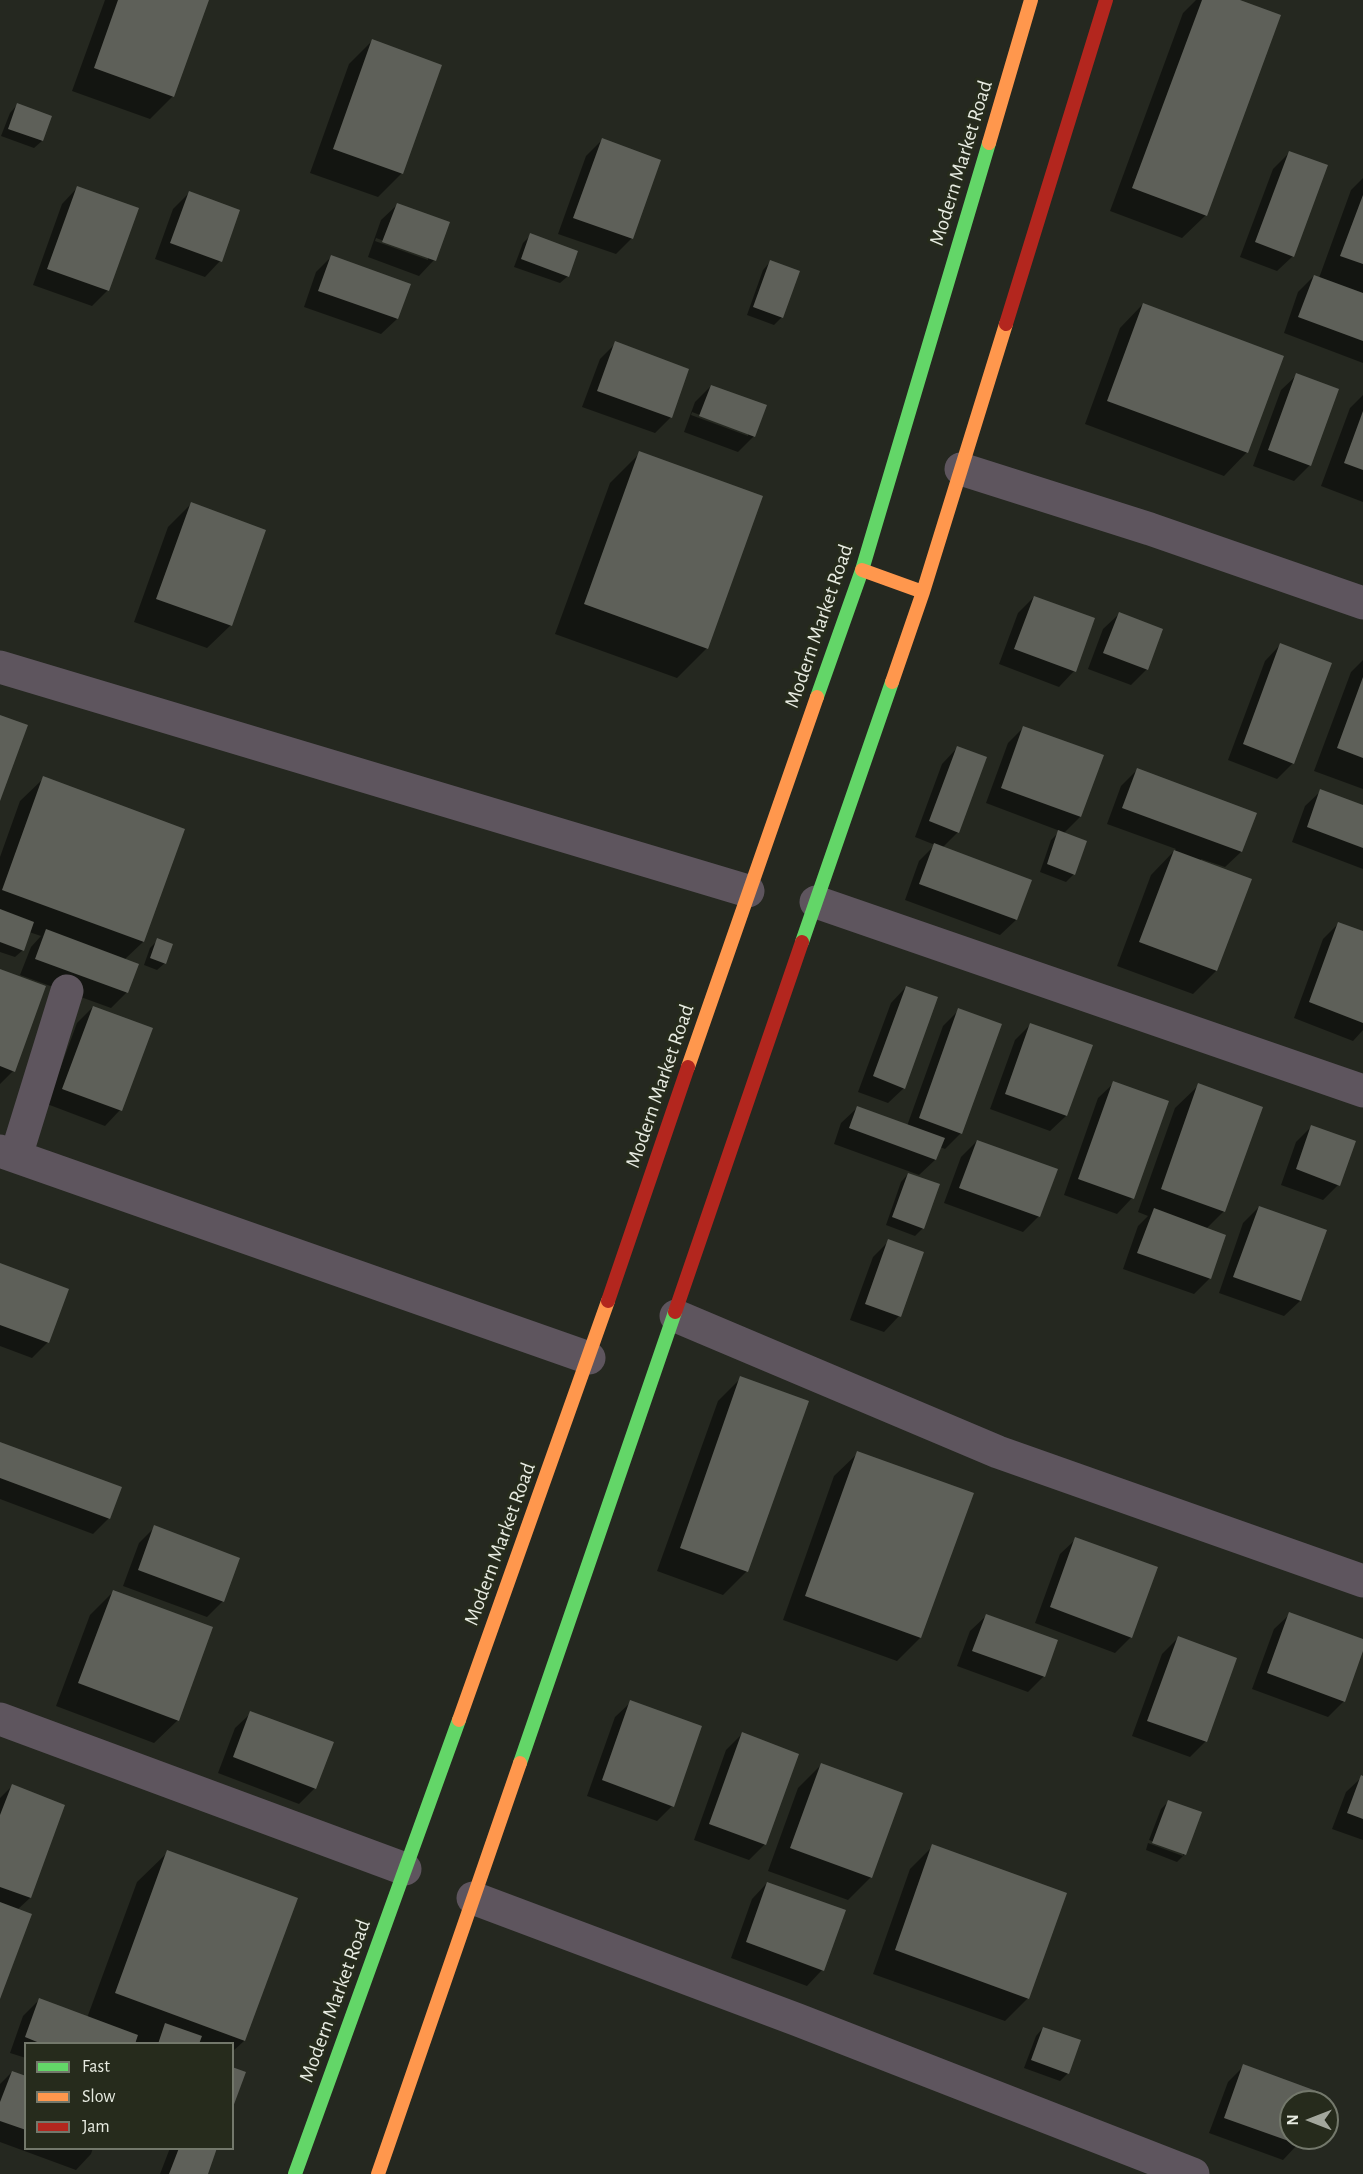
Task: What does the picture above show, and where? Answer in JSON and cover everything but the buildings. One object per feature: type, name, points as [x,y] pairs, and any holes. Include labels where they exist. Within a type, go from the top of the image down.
[{"type":"street","name":"Modern Market Road","points":[[295,2174],[589,1358],[748,891],[862,570],[1032,0]]},
{"type":"street","points":[[378,2174],[676,1316],[923,592],[1106,0]]},
{"type":"street","points":[[961,470],[1150,529],[1363,603]]},
{"type":"street","points":[[862,570],[923,592]]},
{"type":"street","points":[[0,667],[748,891]]},
{"type":"street","points":[[816,902],[1363,1091]]},
{"type":"street","points":[[67,992],[8,1154],[589,1358]]},
{"type":"street","points":[[676,1316],[998,1452],[1363,1581]]},
{"type":"street","points":[[0,1719],[405,1869]]},
{"type":"street","points":[[473,1898],[798,2020],[1193,2174]]},
{"type":"traffic: fast","points":[[817,697],[862,570],[989,143]]},
{"type":"traffic: fast","points":[[802,942],[892,682]]},
{"type":"traffic: fast","points":[[520,1763],[675,1312]]},
{"type":"traffic: fast","points":[[295,2174],[459,1720]]},
{"type":"traffic: slow","points":[[989,143],[1031,0]]},
{"type":"traffic: slow","points":[[892,682],[923,592],[1006,324]]},
{"type":"traffic: slow","points":[[862,570],[923,592]]},
{"type":"traffic: slow","points":[[688,1067],[817,697]]},
{"type":"traffic: slow","points":[[459,1720],[608,1301]]},
{"type":"traffic: slow","points":[[378,2174],[520,1763]]},
{"type":"traffic: jam","points":[[1006,324],[1106,0]]},
{"type":"traffic: jam","points":[[675,1312],[802,942]]},
{"type":"traffic: jam","points":[[608,1301],[688,1067]]}]
